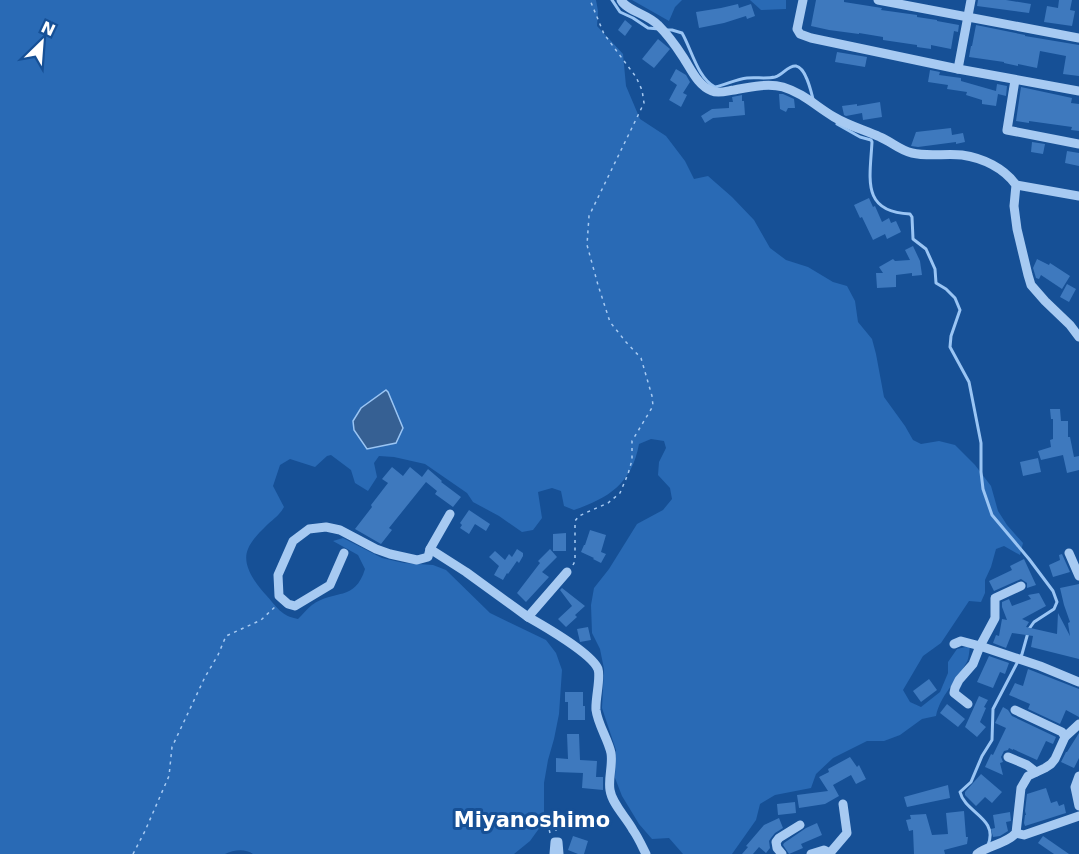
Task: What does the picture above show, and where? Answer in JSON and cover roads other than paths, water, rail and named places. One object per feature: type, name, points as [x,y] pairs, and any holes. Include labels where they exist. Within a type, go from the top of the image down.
[{"type":"street","points":[[621,0],[623,4],[657,23],[682,55],[698,81],[715,93],[767,85],[782,87],[808,98],[835,118],[856,129],[882,138],[898,149],[915,154],[936,156],[963,155],[988,162],[1009,175],[1016,185],[1014,206],[1017,229],[1031,285],[1079,337]]},
{"type":"street","points":[[803,0],[797,29],[800,34],[811,38],[958,69],[1079,91]]},
{"type":"street","points":[[878,0],[1079,38]]},
{"type":"street","points":[[958,69],[971,0]]},
{"type":"street","points":[[1015,80],[1007,130],[1079,144]]},
{"type":"street","points":[[1016,185],[1079,196]]},
{"type":"street","points":[[344,553],[330,585],[295,606],[282,601],[279,596],[278,575],[292,542],[309,529],[326,526],[340,530],[376,549],[417,560],[428,556],[450,514]]},
{"type":"street","points":[[430,549],[528,617],[554,631],[590,659],[598,669],[596,712],[611,754],[610,791],[646,854]]},
{"type":"street","points":[[1069,553],[1079,576]]},
{"type":"street","points":[[528,617],[567,572]]},
{"type":"street","points":[[968,704],[954,693],[955,688],[973,664],[996,618],[995,598],[1021,586]]},
{"type":"street","points":[[954,644],[961,641],[980,646],[1079,682]]},
{"type":"street","points":[[1015,710],[1062,732],[1065,737]]},
{"type":"street","points":[[977,854],[1007,840],[1016,833],[1022,788],[1028,776],[1045,768],[1055,759],[1065,737],[1079,724]]},
{"type":"street","points":[[1008,757],[1027,765],[1036,772]]},
{"type":"street","points":[[1079,776],[1076,787],[1079,806]]},
{"type":"street","points":[[811,854],[824,850],[831,853],[847,833],[843,804]]},
{"type":"street","points":[[1016,833],[1024,835],[1079,816]]},
{"type":"street","points":[[782,854],[776,842],[800,825]]},
{"type":"waterway","points":[[612,0],[620,12],[648,28],[659,29]]},
{"type":"waterway","points":[[665,30],[682,33],[699,70],[715,87],[743,79],[775,77],[790,67],[796,66],[803,71],[813,99]]},
{"type":"waterway","points":[[837,124],[860,137],[871,140],[870,181],[876,200],[883,207],[894,212],[910,214],[913,239],[926,249],[935,269],[936,283],[955,298],[960,310],[951,336],[950,347],[969,382],[981,443],[983,489],[992,515],[1053,591],[1057,602],[1054,609],[1034,622],[1029,629],[1022,654],[993,709],[992,740],[971,782],[960,792],[963,799],[989,828],[988,845]]},
{"type":"district","name":"Miyanoshimo","points":[[532,820]]}]
